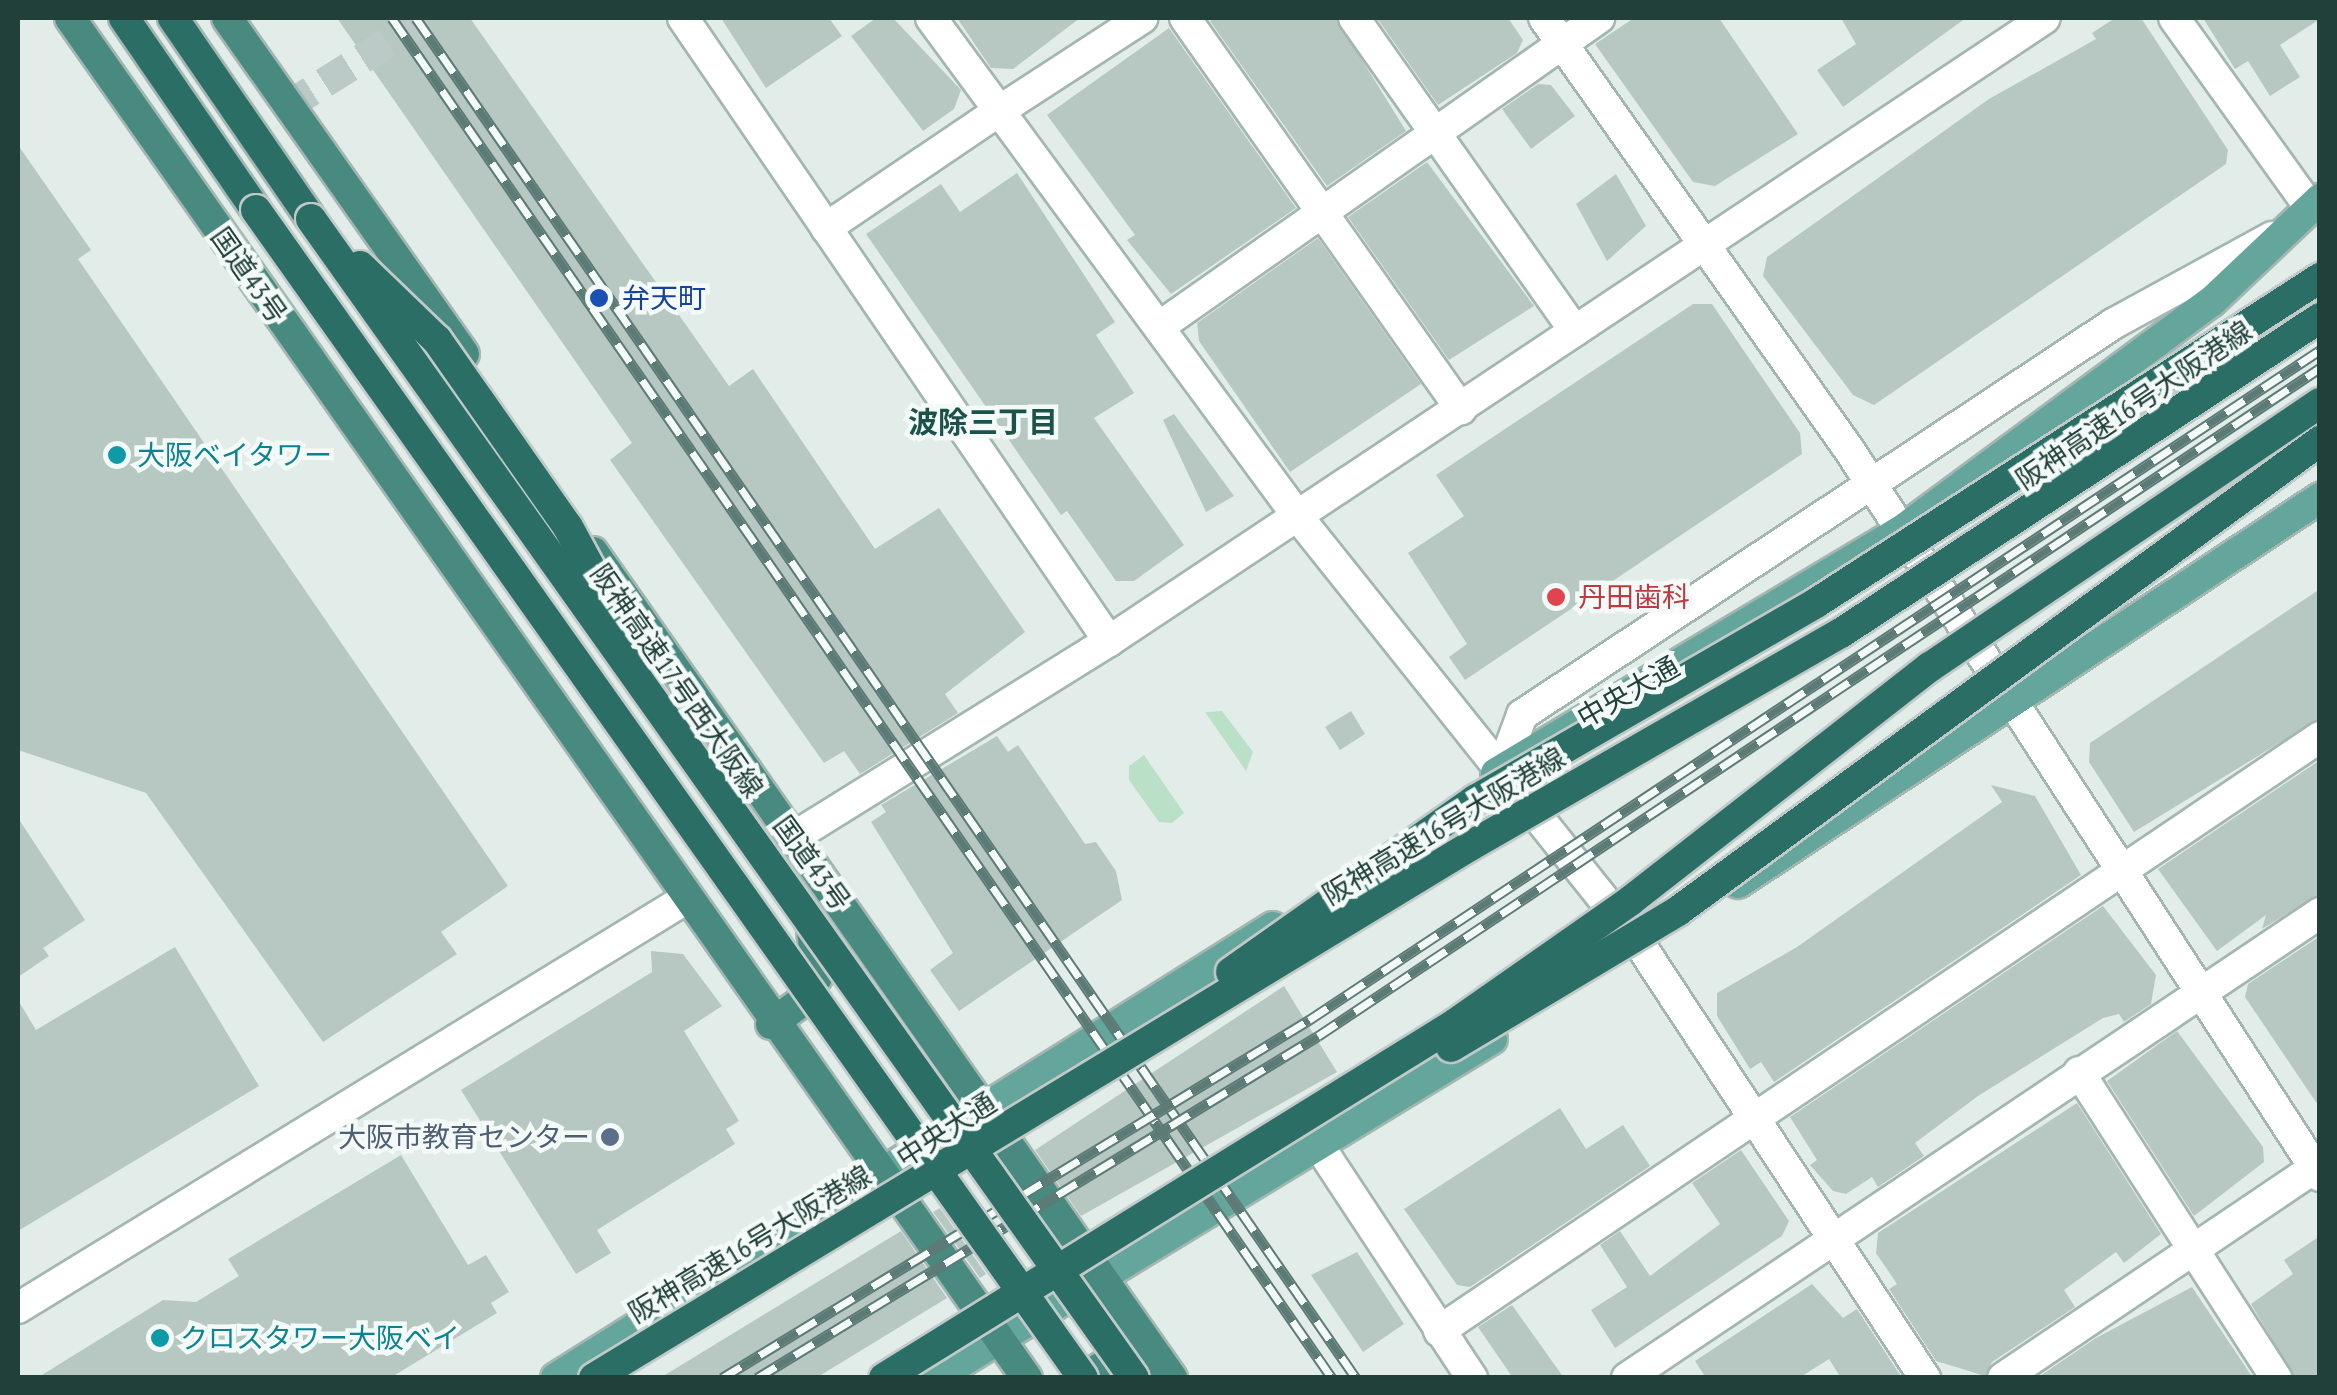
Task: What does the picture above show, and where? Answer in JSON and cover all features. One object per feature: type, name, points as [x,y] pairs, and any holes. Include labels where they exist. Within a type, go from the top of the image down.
[{"type":"highway","name":"国道43号","points":[[70,18],[684,900],[1027,1378]]},
{"type":"highway","points":[[124,18],[456,499],[1083,1378],[1119,1357],[1161,1378]]},
{"type":"highway","name":"阪神高速17号西大阪線","points":[[172,18],[311,219],[446,352],[568,527],[687,752],[1134,1378]]},
{"type":"highway","name":"国道43号","points":[[227,18],[792,838],[986,1104],[1172,1378]]},
{"type":"highway","name":"国道43号","points":[[387,248],[428,355],[788,874],[816,932],[817,976],[800,1004],[772,1024]]},
{"type":"highway","points":[[1146,1042],[1274,938],[1474,800],[1816,603],[2320,278]]},
{"type":"highway","name":"阪神高速16号大阪港線","points":[[594,1378],[1146,1042],[1841,633],[2320,318]]},
{"type":"highway","points":[[884,1378],[1143,1219],[1552,956],[1930,667],[2320,403]]},
{"type":"highway","points":[[1143,1219],[1678,911],[2320,441]]},
{"type":"main road","name":"中央大通","points":[[556,1378],[1274,926],[1502,768],[1901,531],[2211,302],[2273,237],[2315,203]]},
{"type":"main road","points":[[935,1378],[1641,946],[2320,498]]},
{"type":"street","points":[[683,18],[1108,641]]},
{"type":"street","points":[[931,18],[1299,518],[1641,946],[1756,1114],[1925,1378]]},
{"type":"street","points":[[826,228],[1142,18]]},
{"type":"street","points":[[1186,18],[1461,409]]},
{"type":"street","points":[[1354,18],[1575,331]]},
{"type":"street","points":[[1544,18],[1901,531],[2318,1169],[2004,1378]]},
{"type":"street","points":[[1159,327],[1599,18]]},
{"type":"street","points":[[792,838],[1299,518],[2045,18]]},
{"type":"street","points":[[2174,18],[2315,203]]},
{"type":"street","points":[[1502,768],[1522,715],[1872,489],[2113,324],[2273,237]]},
{"type":"street","points":[[1439,1330],[2320,736]]},
{"type":"street","points":[[18,1308],[684,900]]},
{"type":"street","points":[[1627,1378],[2320,913]]},
{"type":"street","points":[[2079,1072],[2276,1378]]},
{"type":"street","points":[[1319,1146],[1472,1378]]},
{"type":"green space","points":[[1222,711],[1253,752],[1246,771],[1205,712]]},
{"type":"green space","points":[[1144,755],[1184,813],[1172,823],[1159,822],[1129,780],[1129,766]]},
{"type":"building","points":[[337,18],[470,18],[729,386],[753,369],[875,549],[939,508],[1025,632],[945,694],[958,713],[860,774],[844,751],[824,763],[610,460],[632,443]]},
{"type":"building","points":[[721,18],[829,18],[842,36],[766,88]]},
{"type":"building","points":[[876,18],[893,18],[961,90],[954,109],[923,131],[851,36]]},
{"type":"building","points":[[957,18],[1080,18],[1013,69],[991,68]]},
{"type":"building","points":[[1336,18],[1406,131],[1327,186],[1210,21]]},
{"type":"building","points":[[1377,18],[1508,18],[1523,40],[1517,53],[1438,105]]},
{"type":"building","points":[[1634,18],[1719,18],[1798,134],[1715,186],[1693,182],[1595,44]]},
{"type":"building","points":[[1841,18],[1966,18],[1843,107],[1817,70],[1856,44]]},
{"type":"building","points":[[2115,18],[2141,18],[2228,150],[2226,164],[1874,405],[1853,395],[1763,276],[1767,257],[1989,99],[2096,39],[2092,33]]},
{"type":"building","points":[[2203,18],[2320,19],[2280,45],[2300,77],[2270,96],[2248,61],[2235,69]]},
{"type":"building","points":[[1169,28],[1296,208],[1171,294],[1127,240],[1135,235],[1047,115]]},
{"type":"building","points":[[1538,84],[1551,85],[1575,116],[1531,149],[1502,109]]},
{"type":"building","name":"大阪ベイタワー","points":[[18,145],[91,250],[78,259],[508,886],[441,932],[457,954],[323,1042],[146,793],[18,750]]},
{"type":"building","points":[[1427,162],[1534,306],[1449,360],[1348,217]]},
{"type":"building","points":[[1017,173],[1115,322],[1096,335],[1134,393],[1094,418],[1184,545],[1134,581],[1116,581],[1067,511],[1061,515],[866,234],[941,184],[960,212]]},
{"type":"building","points":[[1616,174],[1646,226],[1607,261],[1576,204]]},
{"type":"building","points":[[1318,238],[1421,384],[1290,472],[1199,341],[1197,323]]},
{"type":"building","points":[[1693,304],[1712,304],[1800,433],[1802,454],[1465,680],[1449,657],[1467,644],[1408,553],[1464,516],[1436,475]]},
{"type":"building","points":[[1174,414],[1234,496],[1206,512],[1163,420]]},
{"type":"building","points":[[2320,589],[2320,718],[2134,832],[2089,762],[2090,743]]},
{"type":"building","points":[[1351,711],[1365,734],[1340,750],[1325,727]]},
{"type":"building","points":[[997,736],[1008,752],[1018,745],[1085,844],[1096,842],[1116,871],[1122,900],[959,1011],[930,970],[953,953],[871,822],[886,812],[881,805]]},
{"type":"building","points":[[2320,760],[2320,894],[2262,929],[2266,915],[2217,951],[2158,869]]},
{"type":"building","points":[[1991,785],[2035,796],[2081,875],[1774,1082],[1761,1062],[1750,1069],[1717,1016],[1717,993],[1797,947],[2002,802]]},
{"type":"building","points":[[18,818],[85,920],[43,948],[49,956],[18,977]]},
{"type":"building","points":[[2103,906],[2156,975],[2151,1004],[2124,1022],[2119,1014],[2103,1018],[1978,1096],[1915,1143],[1924,1156],[1878,1187],[1872,1177],[1846,1194],[1833,1191],[1810,1165],[1817,1160],[1790,1117]]},
{"type":"building","points":[[2320,936],[2320,1108],[2245,997],[2248,984]]},
{"type":"building","points":[[175,947],[259,1086],[18,1231],[18,1000],[36,1030]]},
{"type":"building","name":"大阪市教育センター","points":[[651,951],[683,954],[722,1006],[684,1031],[739,1121],[726,1129],[735,1144],[597,1230],[611,1253],[576,1274],[461,1090],[652,972]]},
{"type":"building","points":[[1284,986],[1337,1072],[1081,1216],[1035,1150]]},
{"type":"building","points":[[2177,1031],[2263,1147],[2264,1162],[2194,1216],[2107,1081]]},
{"type":"building","points":[[2077,1103],[2161,1234],[2124,1263],[2116,1252],[2064,1290],[2075,1307],[1992,1362],[1985,1376],[1936,1361],[1889,1289],[1897,1284],[1876,1253],[1878,1233]]},
{"type":"building","points":[[1560,1108],[1586,1149],[1623,1125],[1650,1166],[1470,1287],[1457,1285],[1404,1209]]},
{"type":"building","points":[[1741,1150],[1789,1221],[1782,1236],[1615,1348],[1591,1310],[1627,1287],[1600,1245],[1620,1231],[1650,1276],[1720,1224],[1692,1183]]},
{"type":"building","points":[[401,1155],[468,1265],[486,1255],[509,1292],[491,1303],[497,1313],[390,1378],[37,1378],[163,1300],[196,1302],[239,1276],[228,1259]]},
{"type":"building","points":[[940,1208],[986,1274],[980,1278],[933,1212]]},
{"type":"building","points":[[901,1231],[947,1298],[816,1378],[660,1378]]},
{"type":"building","points":[[2320,1236],[2320,1378],[2295,1378],[2251,1304],[2293,1274],[2284,1260]]},
{"type":"building","points":[[1357,1252],[1404,1324],[1363,1352],[1311,1275]]},
{"type":"building","points":[[1812,1284],[1843,1318],[1857,1309],[1902,1378],[1841,1378],[1829,1359],[1799,1378],[1706,1378],[1695,1361]]},
{"type":"building","points":[[2192,1287],[2253,1378],[2037,1378],[2096,1338]]},
{"type":"building","points":[[1512,1305],[1564,1378],[1513,1378],[1478,1327]]},
{"type":"tunnel","points":[[286,107],[427,18]]},
{"type":"railway","points":[[392,18],[1332,1378]]},
{"type":"railway","points":[[416,18],[1356,1378]]},
{"type":"railway","points":[[722,1378],[1309,1020],[2320,350]]},
{"type":"railway","points":[[757,1378],[1318,1036],[2320,368]]},
{"type":"place","name":"弁天町","points":[[599,298]]},
{"type":"place","name":"大阪ベイタワー","points":[[117,455]]},
{"type":"place","name":"丹田歯科","points":[[1556,597]]},
{"type":"place","name":"大阪市教育センター","points":[[610,1137]]},
{"type":"place","name":"クロスタワー大阪ベイ","points":[[160,1338]]},
{"type":"district","name":"波除三丁目","points":[[983,422]]}]
